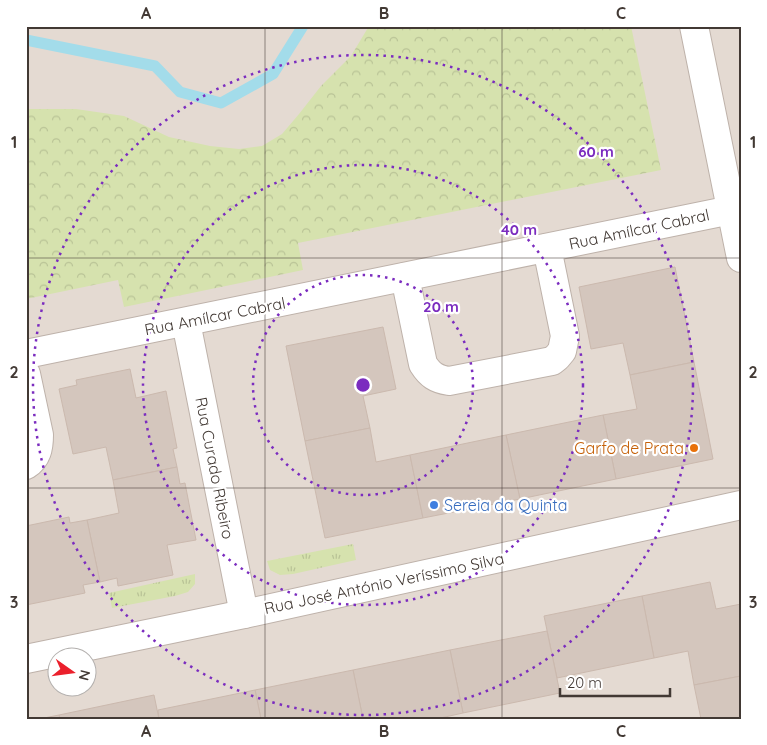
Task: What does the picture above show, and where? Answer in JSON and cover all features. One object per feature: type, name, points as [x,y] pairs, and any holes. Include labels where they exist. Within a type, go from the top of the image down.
[{"type":"street","points":[[694,26],[736,209],[741,258]]},
{"type":"street","name":"Rua Amílcar Cabral","points":[[26,354],[736,209]]},
{"type":"street","name":"Rua Amílcar Cabral","points":[[405,278],[423,364],[433,377],[449,381],[552,362],[562,351],[565,336],[547,248]]},
{"type":"street","name":"Rua Curado Ribeiro","points":[[186,322],[244,614]]},
{"type":"street","points":[[26,374],[39,436],[37,455],[26,465]]},
{"type":"street","name":"Rua José António Veríssimo Silva","points":[[26,659],[244,614],[741,505]]},
{"type":"shaded area","points":[[26,26],[741,26],[741,719],[26,719]]},
{"type":"green space","points":[[369,26],[631,26],[661,170],[298,243],[303,270],[124,307],[118,280],[26,299],[26,109],[76,109],[124,116],[169,137],[210,146],[239,149],[262,146],[282,134],[321,86],[351,56]]},
{"type":"green space","points":[[353,544],[356,560],[293,574],[280,575],[270,570],[267,561]]},
{"type":"green space","points":[[195,574],[195,584],[188,592],[112,608],[109,593]]},
{"type":"building","points":[[675,267],[694,362],[630,375],[623,343],[591,349],[579,287]]},
{"type":"building","points":[[383,327],[396,389],[363,396],[370,428],[305,441],[286,346]]},
{"type":"building","points":[[694,362],[713,459],[616,479],[603,415],[637,409],[630,375]]},
{"type":"building","points":[[130,369],[136,398],[166,391],[177,448],[173,449],[177,467],[113,480],[106,447],[73,454],[59,389],[77,385],[76,380]]},
{"type":"building","points":[[603,415],[616,479],[520,499],[506,435]]},
{"type":"building","points":[[370,428],[376,462],[410,455],[423,518],[325,538],[305,441]]},
{"type":"building","points":[[506,435],[520,499],[423,518],[410,455]]},
{"type":"building","points":[[177,467],[180,484],[185,483],[196,540],[167,545],[173,575],[118,586],[117,578],[100,582],[87,520],[119,513],[113,480]]},
{"type":"building","points":[[69,517],[70,523],[87,520],[100,582],[83,585],[85,593],[26,605],[26,526]]},
{"type":"building","points":[[710,582],[716,609],[741,604],[741,676],[694,685],[688,651],[654,658],[642,596]]},
{"type":"building","points":[[642,596],[654,658],[557,678],[544,616]]},
{"type":"building","points":[[547,631],[560,693],[463,713],[450,650]]},
{"type":"building","points":[[450,650],[463,713],[436,719],[363,719],[353,670]]},
{"type":"building","points":[[353,670],[363,719],[261,719],[255,690]]},
{"type":"building","points":[[741,676],[741,719],[701,719],[694,685]]},
{"type":"building","points":[[255,690],[261,719],[159,719],[158,710]]},
{"type":"building","points":[[154,695],[159,719],[60,719],[59,715]]},
{"type":"building","points":[[59,715],[60,719],[39,719]]},
{"type":"waterway","points":[[26,40],[155,66],[180,92],[221,103],[273,74],[303,26]]},
{"type":"place","name":"Garfo de Prata","points":[[694,448]]},
{"type":"place","name":"Sereia da Quinta","points":[[434,505]]}]
